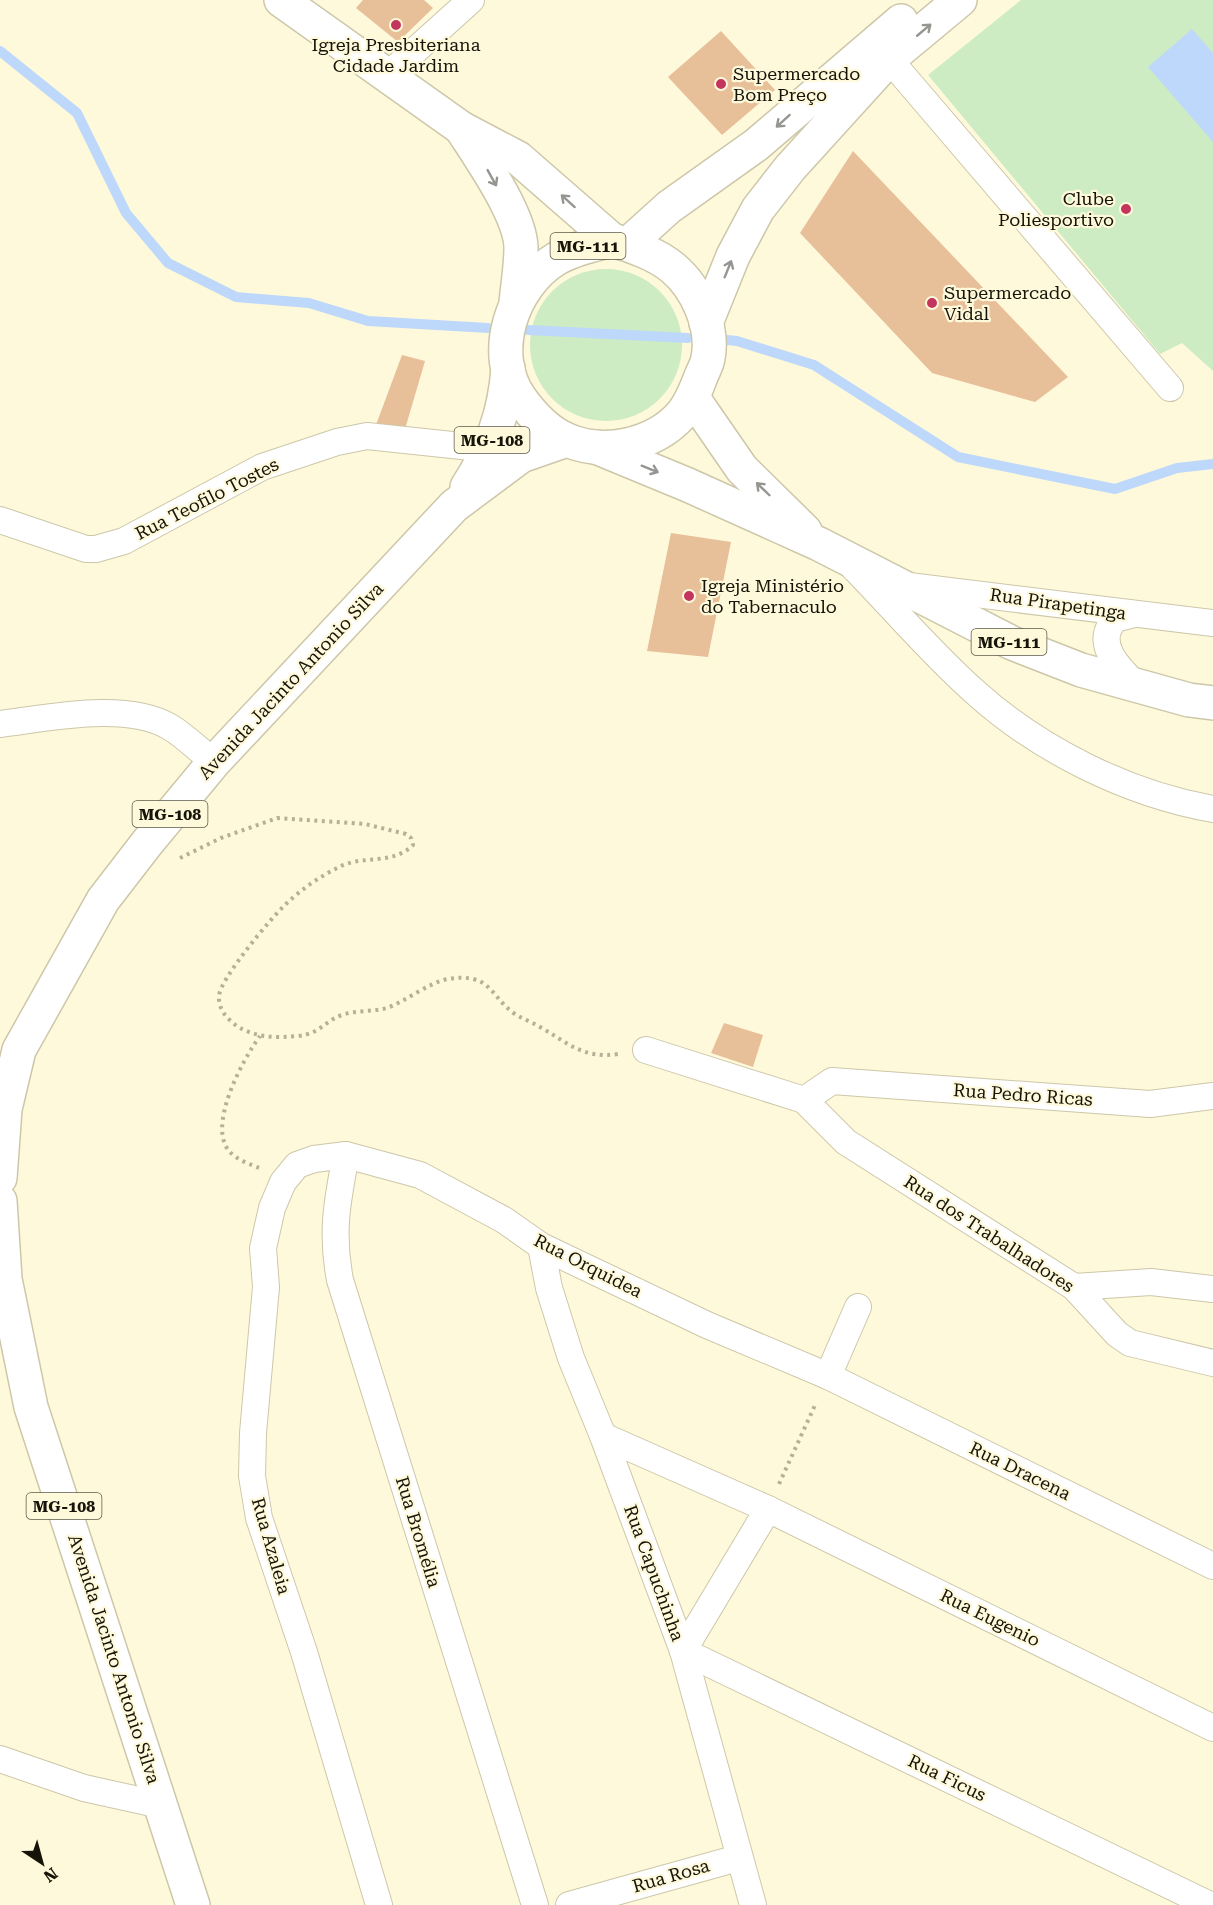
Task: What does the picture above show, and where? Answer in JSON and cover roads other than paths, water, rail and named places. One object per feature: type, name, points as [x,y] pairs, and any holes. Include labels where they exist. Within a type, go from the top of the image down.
[{"type":"main road","name":"MG-111","points":[[280,0],[461,128],[518,158],[620,242],[673,268],[694,293],[706,323],[708,358],[693,398],[680,416],[656,435],[627,445],[581,443]]},
{"type":"main road","points":[[706,323],[733,256],[758,209],[925,0]]},
{"type":"main road","points":[[620,242],[882,51],[960,0]]},
{"type":"main road","name":"MG-111","points":[[461,128],[490,174],[518,230],[521,246],[516,302],[507,333],[508,366],[519,396],[539,421],[581,443],[688,484],[830,550],[1012,643],[1081,670],[1213,703]]},
{"type":"main road","name":"MG-111","points":[[516,302],[533,277],[556,259],[583,247],[620,242]]},
{"type":"main road","name":"MG-108","points":[[452,509],[490,449],[506,393],[508,366]]},
{"type":"main road","name":"MG-111","points":[[693,398],[742,469],[830,550]]},
{"type":"main road","name":"MG-108","points":[[452,509],[521,456],[581,443]]},
{"type":"main road","name":"Avenida Jacinto Antonio Silva","points":[[0,1178],[5,1109],[19,1050],[103,900],[214,762],[452,509]]},
{"type":"main road","name":"Avenida Jacinto Antonio Silva","points":[[0,1201],[5,1279],[32,1407],[193,1905]]},
{"type":"street","points":[[388,75],[471,0]]},
{"type":"street","points":[[882,51],[1170,388]]},
{"type":"street","name":"Rua Teofilo Tostes","points":[[0,520],[86,549],[96,549],[124,541],[262,467],[344,440],[373,437],[490,449]]},
{"type":"street","points":[[830,550],[953,672],[1001,714],[1037,739],[1115,779],[1186,804],[1213,809]]},
{"type":"street","name":"Rua Pirapetinga","points":[[903,586],[1213,623]]},
{"type":"street","points":[[1131,615],[1119,617],[1112,623],[1107,640],[1113,662],[1136,685]]},
{"type":"street","points":[[0,724],[106,711],[169,726],[214,762]]},
{"type":"street","points":[[645,1050],[804,1100]]},
{"type":"street","name":"Rua Pedro Ricas","points":[[804,1100],[832,1081],[1150,1104],[1213,1096]]},
{"type":"street","name":"Rua dos Trabalhadores","points":[[804,1100],[846,1142],[1074,1287],[1117,1334],[1130,1343],[1213,1363]]},
{"type":"street","name":"Rua Orquidea","points":[[314,1159],[346,1155],[420,1175],[504,1220],[542,1246],[707,1325],[828,1376]]},
{"type":"street","name":"Rua Bromélia","points":[[346,1155],[335,1220],[334,1248],[340,1280],[535,1905]]},
{"type":"street","name":"Rua Azaleia","points":[[314,1159],[297,1165],[283,1182],[272,1208],[263,1248],[266,1287],[253,1433],[252,1476],[260,1518],[304,1652],[379,1905]]},
{"type":"street","name":"Rua Capuchinha","points":[[542,1246],[549,1288],[571,1358],[603,1436],[683,1651],[738,1858],[753,1905]]},
{"type":"street","points":[[1074,1287],[1151,1282],[1213,1289]]},
{"type":"street","points":[[828,1376],[858,1307]]},
{"type":"street","name":"Rua Dracena","points":[[828,1376],[1213,1566]]},
{"type":"street","name":"Rua Eugenio","points":[[603,1436],[768,1509],[1213,1728]]},
{"type":"street","points":[[683,1651],[768,1509]]},
{"type":"street","name":"Rua Ficus","points":[[683,1651],[1210,1905]]},
{"type":"street","points":[[0,1759],[84,1788],[161,1805]]},
{"type":"street","name":"Rua Rosa","points":[[569,1905],[738,1858]]},
{"type":"water","points":[[1192,29],[1213,53],[1213,142],[1148,67]]},
{"type":"waterway","points":[[0,51],[77,113],[126,213],[168,263],[236,297],[309,303],[368,321],[488,328]]},
{"type":"waterway","points":[[528,330],[688,338]]},
{"type":"waterway","points":[[727,340],[737,341],[814,365],[958,457],[1115,489],[1177,468],[1213,464]]},
{"type":"place","name":"Igreja Presbiteriana Cidade Jardim","points":[[396,25]]},
{"type":"place","name":"Supermercado Bom Preço","points":[[721,84]]},
{"type":"place","name":"Clube Poliesportivo","points":[[1126,209]]},
{"type":"place","name":"Supermercado Vidal","points":[[932,303]]},
{"type":"place","name":"Igreja Ministério do Tabernaculo","points":[[689,596]]}]
